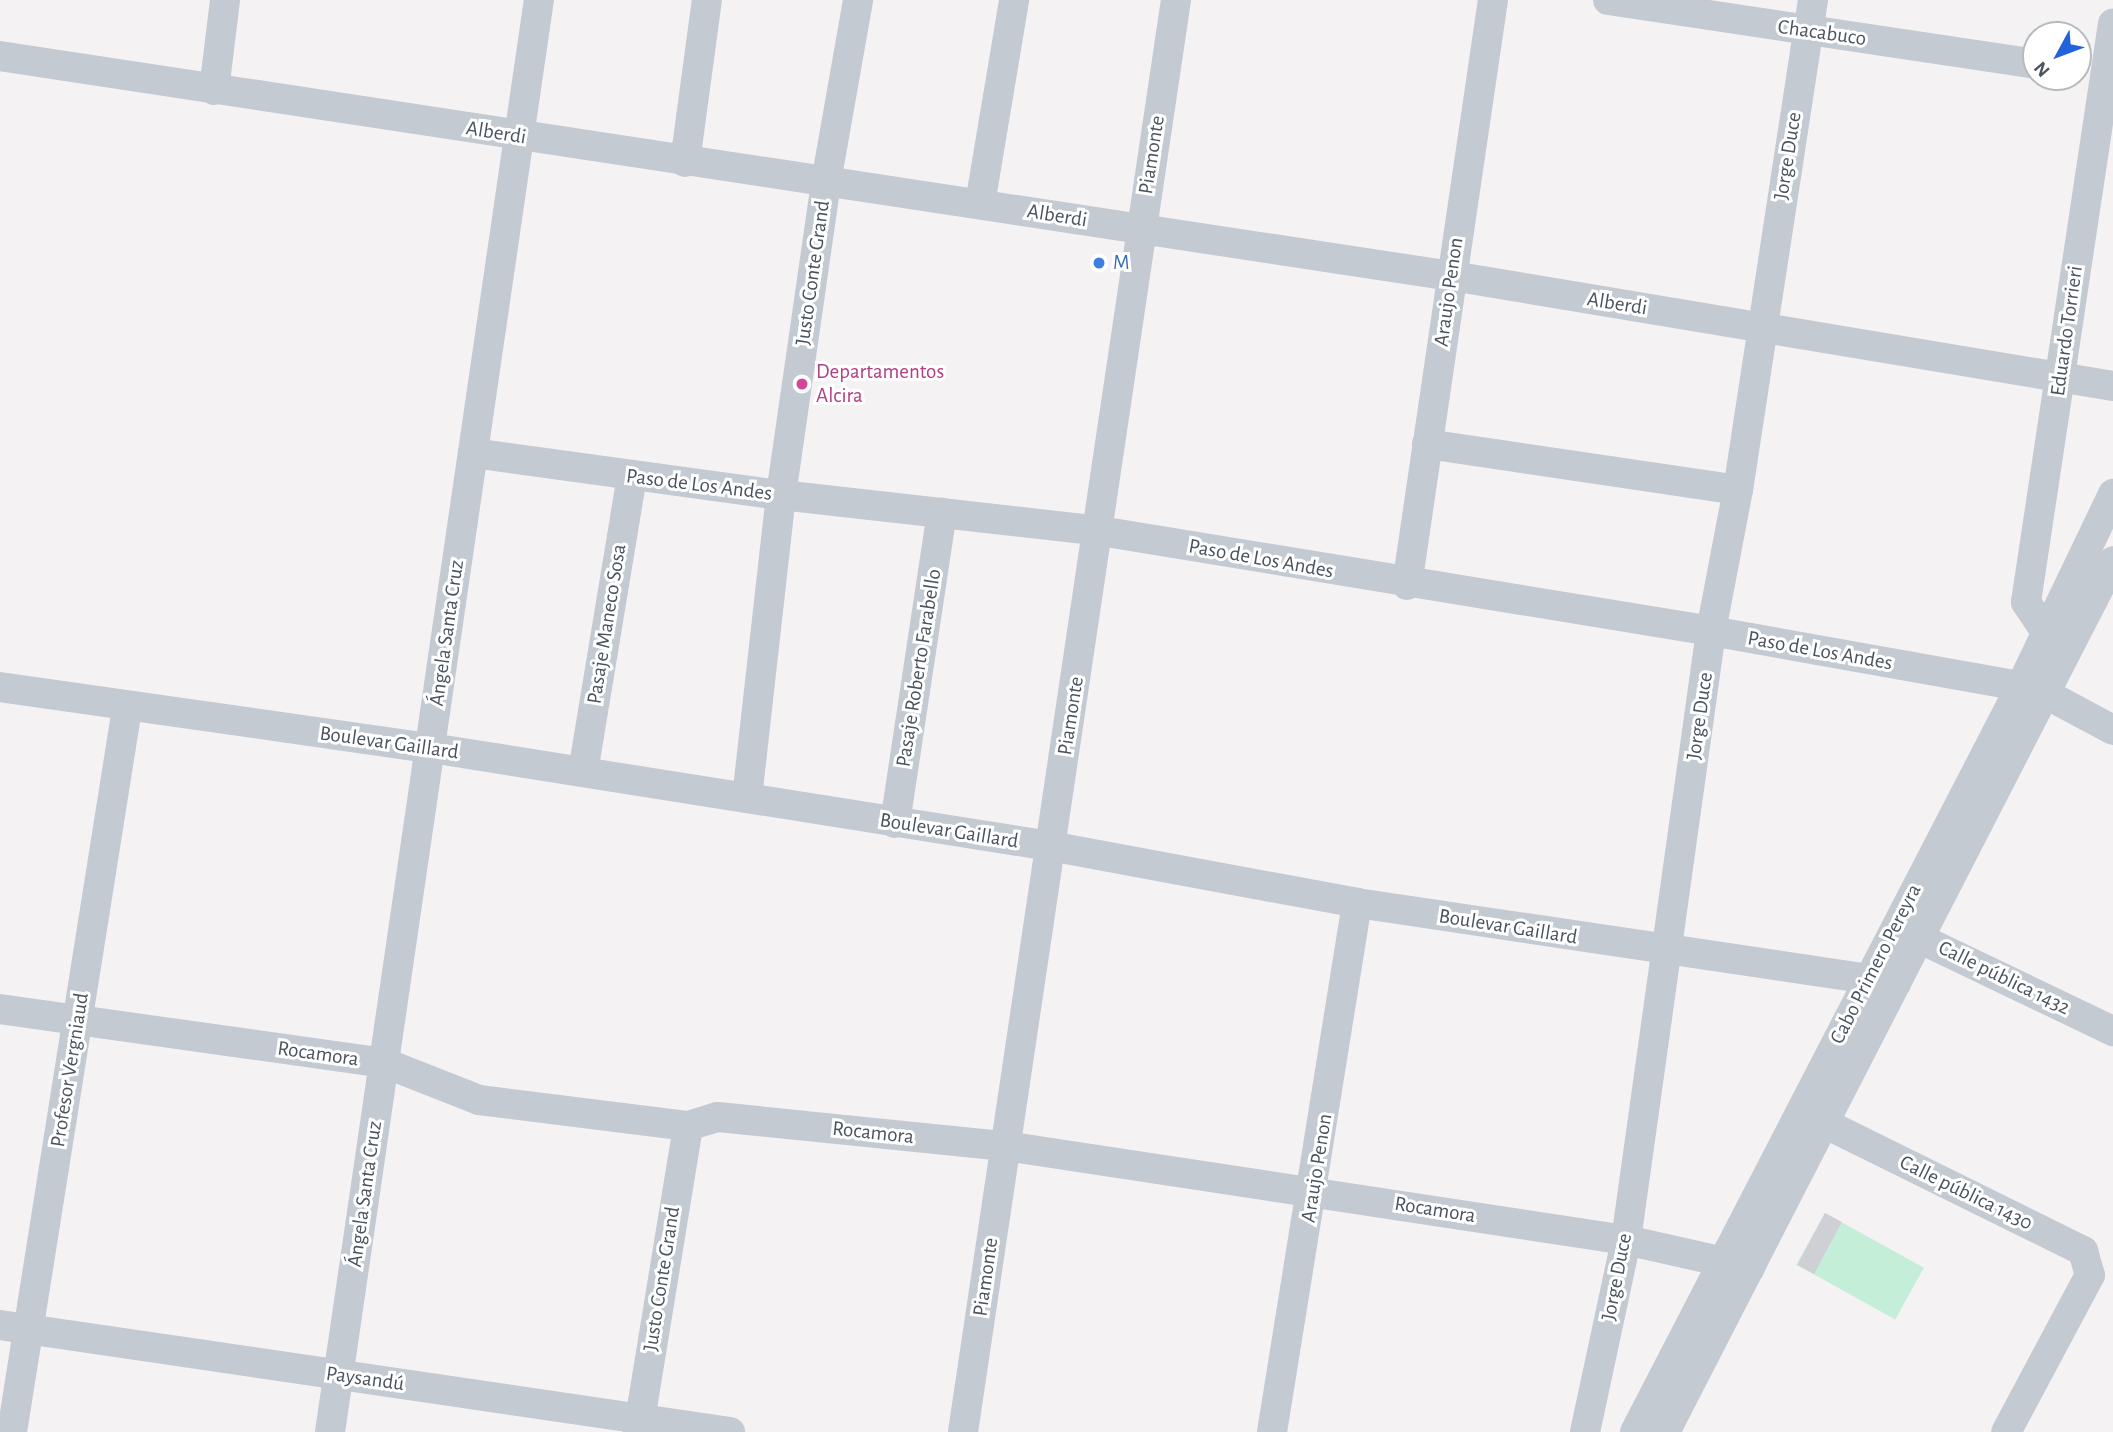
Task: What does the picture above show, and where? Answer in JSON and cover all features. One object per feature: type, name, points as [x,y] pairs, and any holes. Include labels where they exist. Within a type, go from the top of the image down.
[{"type":"street","points":[[214,90],[225,0]]},
{"type":"street","name":"Ángela Santa Cruz","points":[[330,1432],[539,0]]},
{"type":"street","points":[[685,162],[707,0]]},
{"type":"street","name":"Justo Conte Grand","points":[[747,798],[781,495],[826,182],[858,0]]},
{"type":"street","points":[[980,204],[1014,0]]},
{"type":"street","name":"Piamonte","points":[[964,1432],[1005,1146],[1100,531],[1139,230],[1177,0]]},
{"type":"street","name":"Araujo Penon","points":[[1407,585],[1493,0]]},
{"type":"street","name":"Chacabuco","points":[[1608,0],[2022,62]]},
{"type":"street","name":"Jorge Duce","points":[[1585,1432],[1626,1240],[1711,631],[1738,490],[1760,327],[1813,0]]},
{"type":"street","name":"Eduardo Torrieri","points":[[2046,632],[2026,602],[2060,376],[2099,73],[2113,23]]},
{"type":"street","name":"Alberdi","points":[[0,56],[685,162],[1452,276],[2113,386]]},
{"type":"street","points":[[1427,444],[1738,490]]},
{"type":"street","name":"Paso de Los Andes","points":[[473,453],[632,477],[1100,531],[1407,585],[1711,631],[2032,690],[2113,730]]},
{"type":"street","name":"Pasaje Maneco Sosa","points":[[583,772],[632,477]]},
{"type":"street","name":"Cabo Primero Pereyra","points":[[2032,690],[2046,632],[2113,494]]},
{"type":"street","name":"Pasaje Roberto Farabello","points":[[895,822],[942,513]]},
{"type":"street","name":"Cabo Primero Pereyra","points":[[1676,1429],[1738,1264],[2032,690],[2113,561]]},
{"type":"street","name":"Boulevar Gaillard","points":[[0,687],[127,708],[431,748],[1051,846],[1357,904],[1668,952],[1882,981]]},
{"type":"street","name":"Profesor Vergniaud","points":[[12,1432],[31,1331],[127,708]]},
{"type":"street","name":"Araujo Penon","points":[[1272,1432],[1314,1192],[1357,904]]},
{"type":"street","name":"Calle pública 1432","points":[[1907,932],[2113,1031]]},
{"type":"street","name":"Cabo Primero Pereyra","points":[[1635,1432],[1826,1124],[1882,981]]},
{"type":"street","name":"Rocamora","points":[[0,1009],[77,1022],[385,1063],[479,1100],[688,1126],[718,1117],[1005,1146],[1626,1240],[1738,1264]]},
{"type":"street","name":"Calle pública 1430","points":[[1826,1124],[2083,1251],[2090,1275],[2006,1432]]},
{"type":"street","name":"Justo Conte Grand","points":[[639,1425],[688,1126]]},
{"type":"street","name":"Paysandú","points":[[0,1325],[639,1425],[730,1432]]},
{"type":"green space","points":[[1825,1213],[1924,1268],[1895,1319],[1796,1265]]},
{"type":"building","points":[[1825,1213],[1842,1222],[1814,1274],[1797,1265]]},
{"type":"place","name":"M","points":[[1099,263]]},
{"type":"place","name":"Departamentos Alcira","points":[[802,384]]}]
